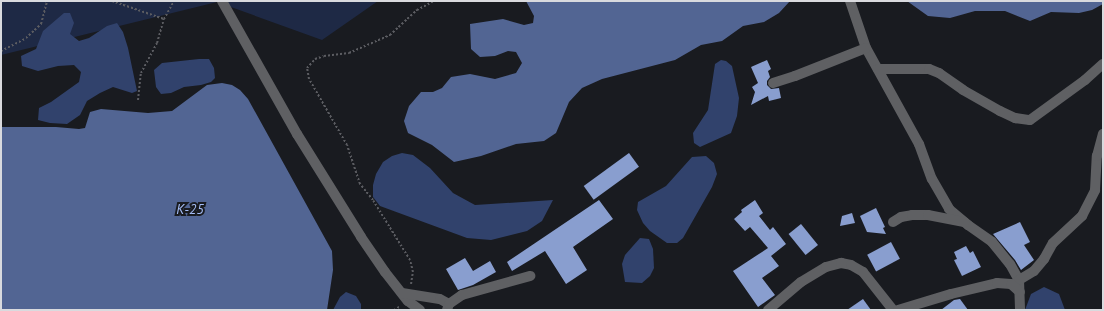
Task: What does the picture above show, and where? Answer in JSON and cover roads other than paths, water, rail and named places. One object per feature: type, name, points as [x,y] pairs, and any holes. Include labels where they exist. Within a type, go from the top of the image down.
[{"type":"street","points":[[222,1],[267,82],[333,194],[385,272],[405,293],[408,301],[420,310]]},
{"type":"street","points":[[850,1],[866,48],[919,144],[932,179],[949,209],[992,242],[1010,264],[1019,280],[1020,310]]},
{"type":"street","points":[[773,83],[866,48]]},
{"type":"street","points":[[878,69],[929,69],[939,73],[963,90],[1015,118],[1030,120],[1085,80],[1103,64]]},
{"type":"street","points":[[1019,280],[1034,270],[1044,260],[1053,243],[1082,216],[1095,190],[1097,156],[1103,134]]},
{"type":"street","points":[[892,222],[901,217],[928,215],[964,222]]},
{"type":"street","points":[[768,310],[801,282],[826,267],[847,263],[863,272],[893,310]]},
{"type":"street","points":[[405,293],[440,299],[448,307],[462,295],[530,276]]},
{"type":"street","points":[[898,310],[951,294],[997,283],[1011,284],[1020,292]]},
{"type":"water","points":[[526,1],[790,1],[779,13],[764,22],[743,26],[722,41],[701,45],[675,60],[602,79],[582,88],[569,102],[556,133],[544,141],[516,144],[481,156],[454,162],[432,145],[408,133],[404,121],[409,106],[421,92],[433,92],[442,88],[451,77],[470,74],[495,79],[516,73],[522,63],[516,52],[508,51],[495,56],[480,57],[471,49],[470,24],[503,19],[524,25],[533,23],[534,16]]},
{"type":"water","points":[[907,1],[1103,1],[1103,4],[1092,10],[1079,13],[1051,12],[1030,21],[1005,11],[975,11],[950,18],[928,16]]},
{"type":"water","name":"К-25","points":[[222,83],[232,85],[240,90],[248,99],[332,251],[333,270],[327,310],[1,310],[1,127],[56,127],[79,129],[85,128],[90,112],[101,109],[148,113],[172,111],[207,85]]}]
